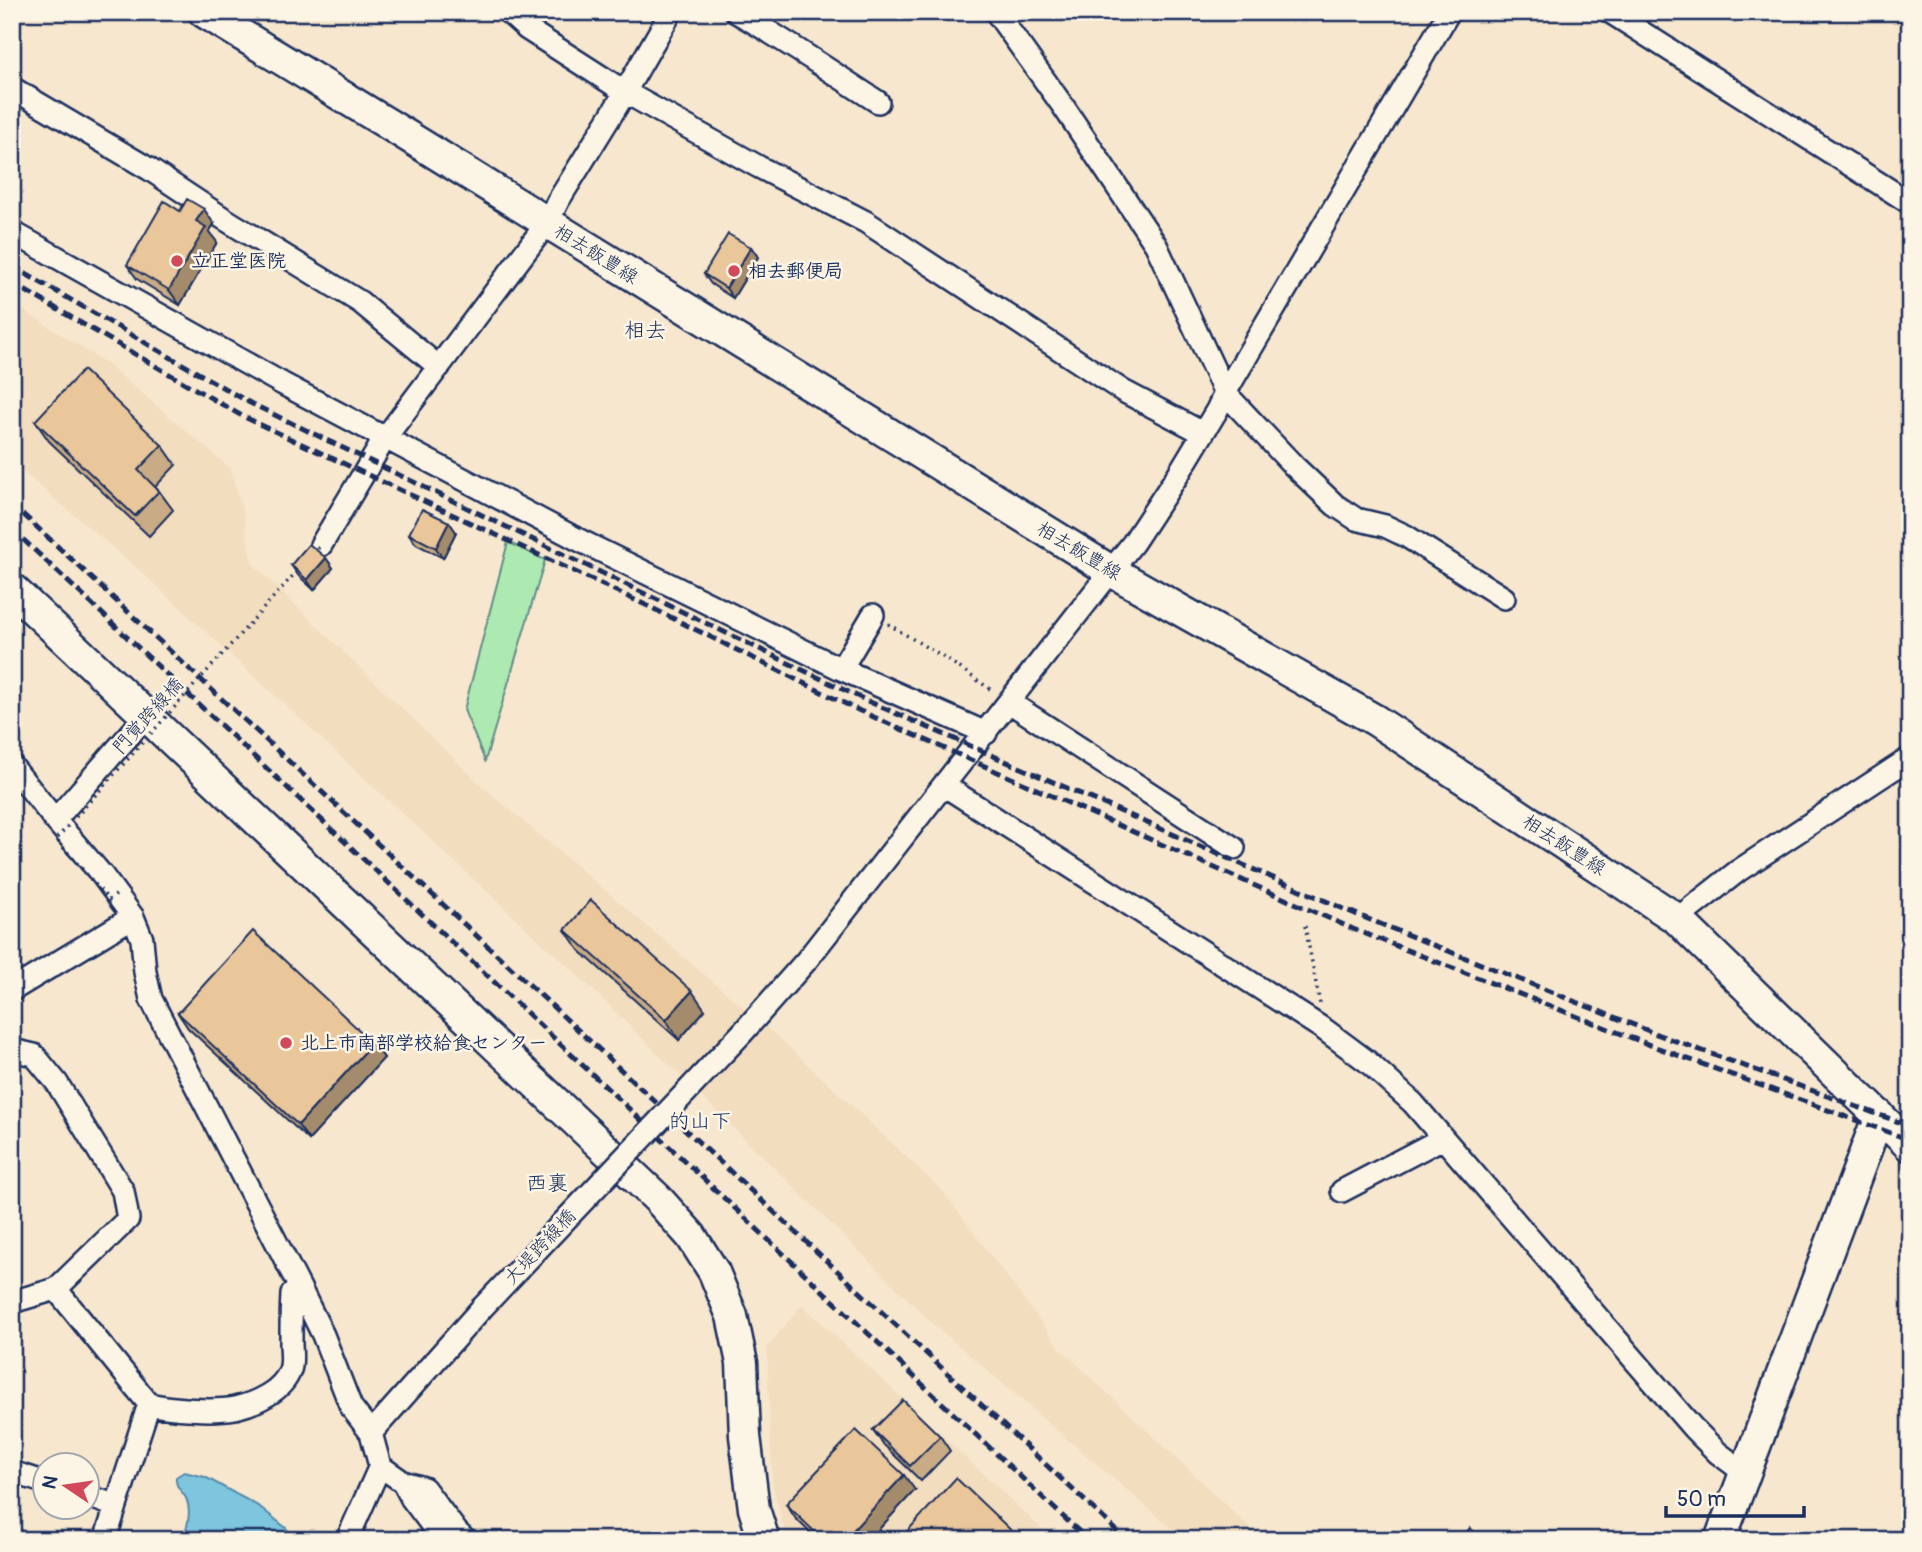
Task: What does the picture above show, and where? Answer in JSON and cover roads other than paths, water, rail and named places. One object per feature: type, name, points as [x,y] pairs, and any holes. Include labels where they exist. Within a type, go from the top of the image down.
[{"type":"main road","name":"相去飯豊線","points":[[204,12],[1111,571],[1375,720],[1677,919],[1910,1146]]},
{"type":"main road","points":[[12,589],[657,1198],[691,1236],[714,1272],[732,1316],[742,1363],[744,1436],[754,1509],[764,1540]]},
{"type":"main road","points":[[1720,1540],[1879,1115]]},
{"type":"street","points":[[508,12],[527,29],[625,92],[759,167],[866,222],[1123,391],[1203,433]]},
{"type":"street","points":[[317,550],[384,438],[547,223],[671,12]]},
{"type":"street","points":[[736,12],[878,102]]},
{"type":"street","points":[[996,12],[1156,245],[1225,393],[1294,467],[1335,505],[1356,519],[1385,526],[1406,536],[1504,598]]},
{"type":"street","name":"大堤跨線橋","points":[[371,1433],[481,1310],[743,1032],[806,961],[1133,543],[1180,473],[1449,12]]},
{"type":"street","points":[[1610,12],[1910,203]]},
{"type":"street","points":[[12,88],[149,169],[360,302],[439,367]]},
{"type":"street","points":[[12,232],[248,365],[575,538],[841,669],[986,733]]},
{"type":"street","points":[[841,669],[873,615]]},
{"type":"street","points":[[1009,702],[1234,848]]},
{"type":"street","points":[[55,820],[146,716]]},
{"type":"street","points":[[1677,919],[1738,872],[1910,758]]},
{"type":"street","points":[[12,766],[133,917],[142,939],[151,999],[300,1288],[323,1335],[351,1407],[371,1433],[380,1466],[347,1540]]},
{"type":"street","points":[[944,786],[1325,1030],[1368,1062],[1413,1103],[1693,1428],[1718,1454],[1745,1473]]},
{"type":"street","points":[[12,990],[133,917]]},
{"type":"street","points":[[12,1050],[34,1055],[57,1083],[123,1191],[128,1219],[56,1289],[12,1302]]},
{"type":"street","points":[[1342,1191],[1443,1138]]},
{"type":"street","points":[[56,1289],[149,1404],[209,1409],[234,1408],[264,1396],[282,1385],[291,1368],[292,1294],[300,1288]]},
{"type":"street","points":[[105,1540],[149,1404]]},
{"type":"street","points":[[380,1466],[403,1482],[424,1488],[465,1540]]},
{"type":"street","points":[[12,1472],[32,1478]]},
{"type":"street","points":[[403,1482],[412,1499],[443,1540]]},
{"type":"street","points":[[102,1501],[116,1506]]},
{"type":"water","points":[[184,1472],[205,1477],[260,1507],[286,1528],[295,1540],[184,1540],[189,1508],[186,1498],[177,1486],[176,1477]]},
{"type":"waterway","points":[[1907,1074],[1910,1070]]},
{"type":"railway","points":[[12,266],[250,403],[863,699],[1358,915],[1659,1035],[1910,1126]]},
{"type":"railway","points":[[12,283],[242,416],[650,607],[860,711],[1353,929],[1650,1045],[1910,1140]]},
{"type":"railway","points":[[12,504],[1127,1540]]},
{"type":"railway","points":[[12,529],[1088,1540]]},
{"type":"place","name":"立正堂医院","points":[[177,261]]},
{"type":"place","name":"相去郵便局","points":[[734,271]]},
{"type":"place","name":"北上市南部学校給食センター","points":[[286,1043]]},
{"type":"district","name":"相去","points":[[645,330]]},
{"type":"district","name":"的山下","points":[[700,1121]]},
{"type":"district","name":"西裏","points":[[547,1183]]}]
